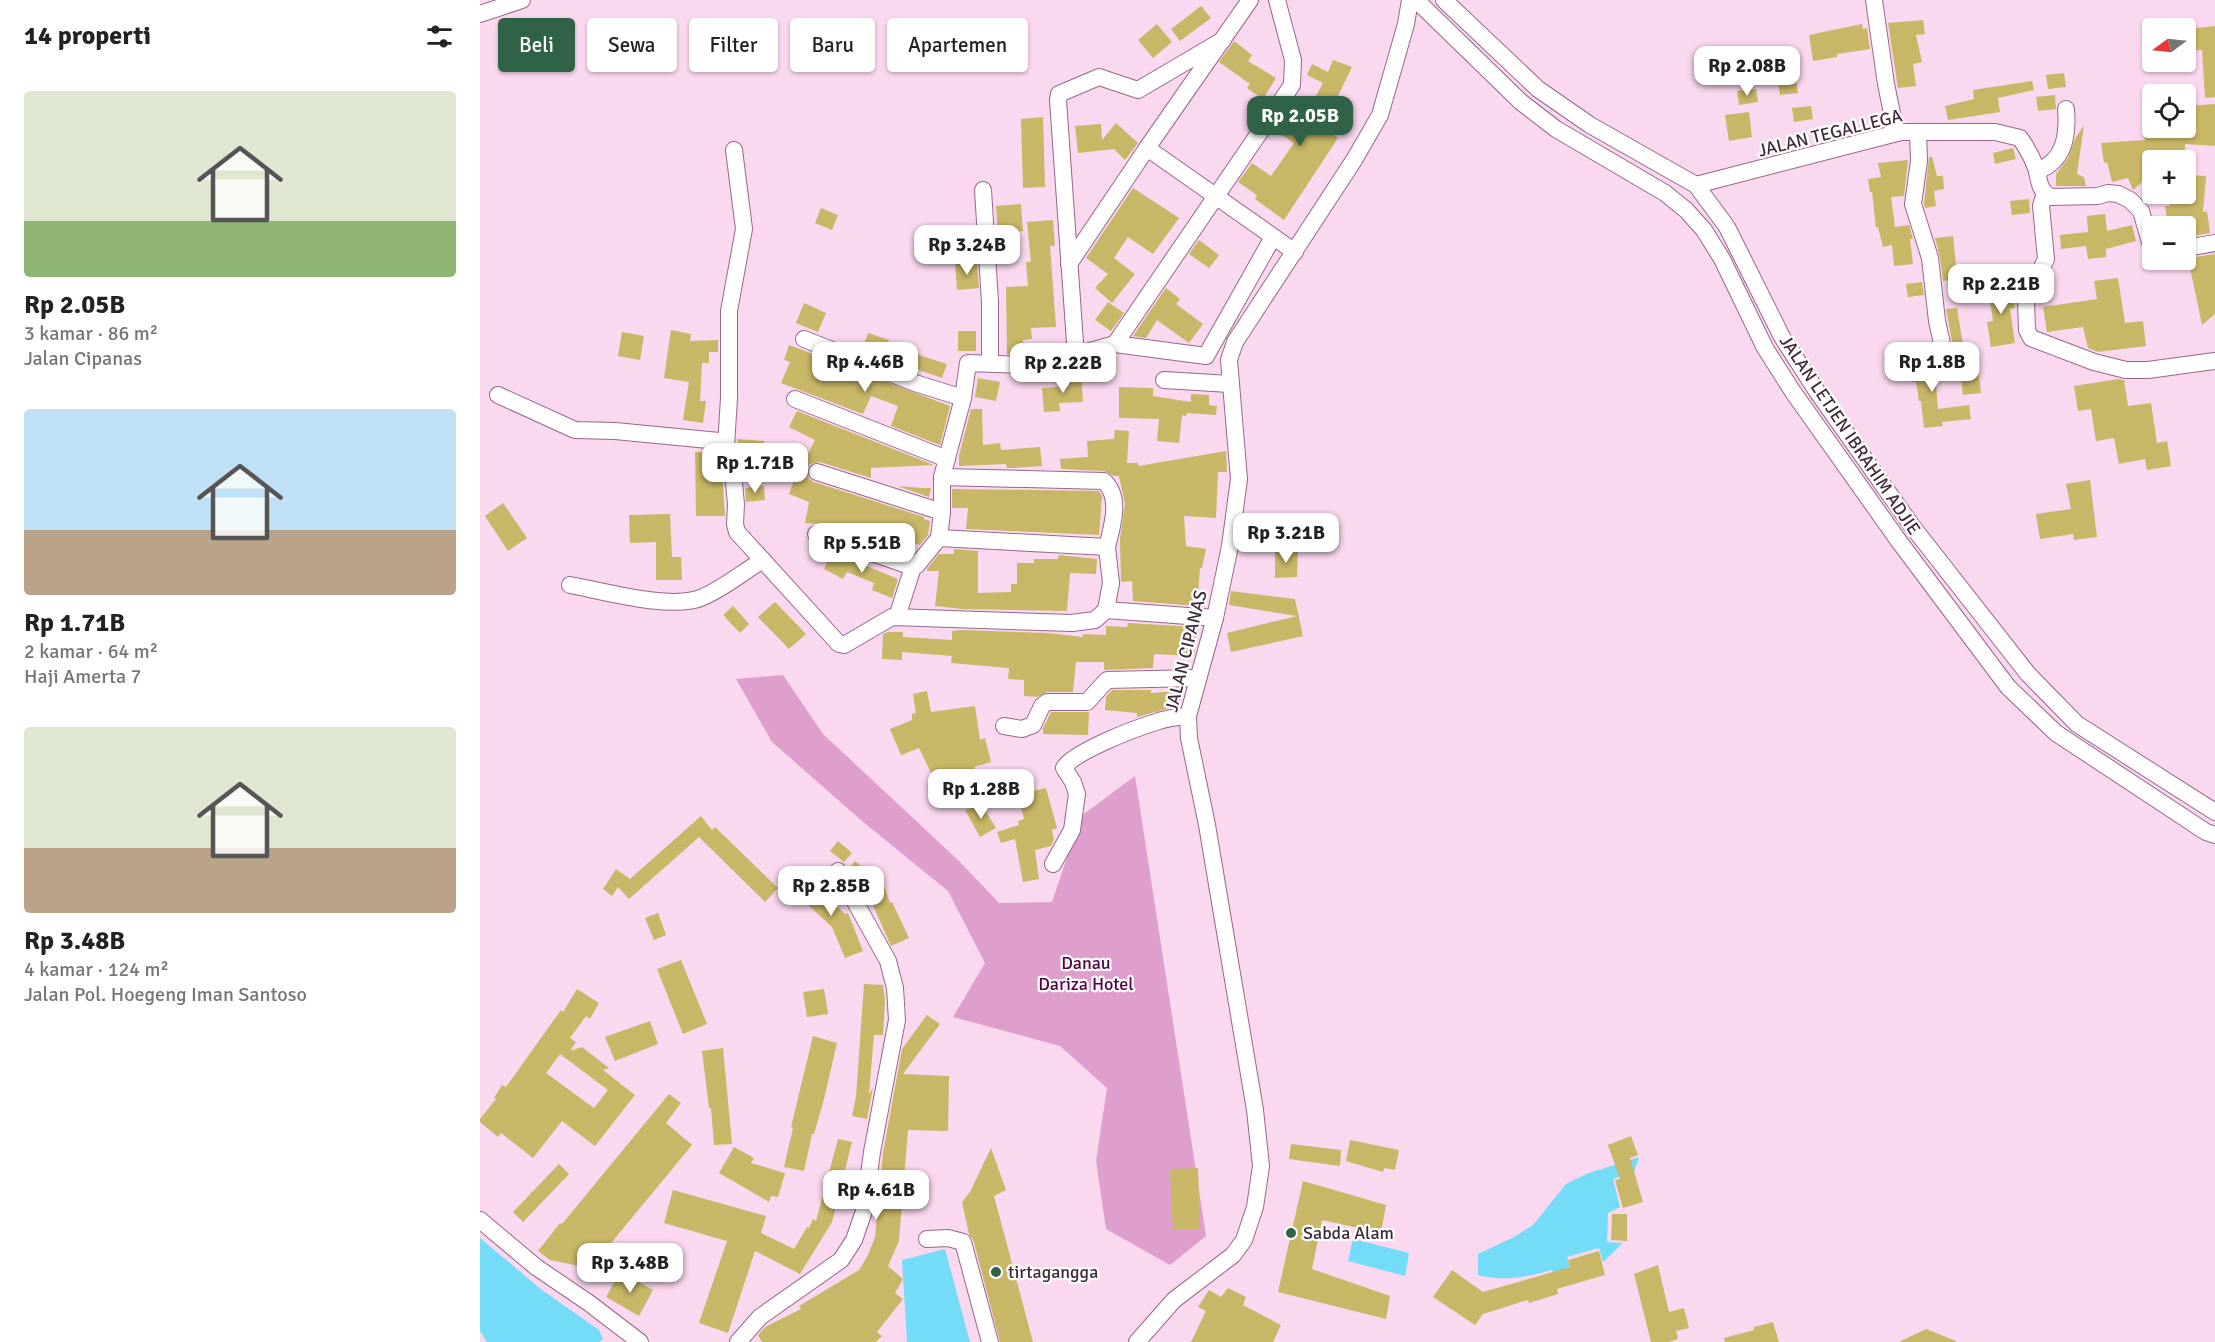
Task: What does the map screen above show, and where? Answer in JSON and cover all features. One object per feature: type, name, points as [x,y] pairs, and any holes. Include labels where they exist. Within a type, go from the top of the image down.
[{"type":"street","points":[[480,14],[522,0]]},
{"type":"street","points":[[1070,264],[1250,0]]},
{"type":"street","points":[[1115,344],[1292,86],[1293,60],[1277,0]]},
{"type":"street","name":"JALAN CIPANAS","points":[[1137,1342],[1174,1300],[1233,1256],[1244,1240],[1256,1207],[1261,1166],[1255,1110],[1207,825],[1189,738],[1188,716],[1215,618],[1230,546],[1239,479],[1229,360],[1235,342],[1354,160],[1380,115],[1406,24],[1410,0]]},
{"type":"street","name":"JALAN LETJEN IBRAHIM ADJIE","points":[[1416,0],[1521,102],[1556,129],[1665,193],[1686,210],[1704,230],[1722,259],[1766,348],[1793,392],[1898,540],[2008,687],[2056,734],[2119,777],[2206,832],[2215,835]]},
{"type":"street","name":"JALAN LETJEN IBRAHIM ADJIE","points":[[1444,0],[1538,88],[1590,125],[1696,185],[1727,227],[1782,337],[1816,390],[1912,525],[2028,674],[2077,724],[2215,812]]},
{"type":"street","points":[[1874,0],[1896,134]]},
{"type":"street","points":[[1076,357],[1059,94],[1099,77],[1138,90],[1223,40]]},
{"type":"street","points":[[2037,171],[2055,160],[2062,147],[2068,131],[2066,109]]},
{"type":"street","points":[[1918,132],[1919,161],[1913,204],[1930,258],[1937,321],[1947,366]]},
{"type":"street","name":"JALAN TEGALLEGA","points":[[1696,185],[1896,134],[1995,132],[2020,138],[2029,150],[2040,187],[2044,193]]},
{"type":"street","points":[[1148,148],[1295,252]]},
{"type":"street","points":[[726,446],[729,398],[729,311],[744,229],[734,150]]},
{"type":"street","points":[[983,190],[990,302],[990,363]]},
{"type":"street","points":[[2144,216],[2130,200],[2118,194],[2050,197],[2044,193],[2041,206],[2046,259],[2026,301],[2027,330],[2031,338],[2094,362],[2126,370],[2148,370],[2215,361]]},
{"type":"street","points":[[897,617],[913,567],[939,538],[942,477],[963,398],[968,363],[1022,364],[1076,357],[1115,344],[1206,356],[1273,237]]},
{"type":"street","points":[[2196,246],[2215,243]]},
{"type":"street","points":[[1766,348],[1782,337]]},
{"type":"street","points":[[804,339],[963,398]]},
{"type":"street","points":[[1164,380],[1230,384]]},
{"type":"street","points":[[498,395],[575,430],[615,431],[719,441],[726,446],[730,452],[737,532],[839,644],[844,645],[892,617],[1072,623],[1095,620],[1106,610],[1111,583],[1107,547],[1114,497],[1111,488],[1104,481],[942,477]]},
{"type":"street","points":[[795,399],[947,459]]},
{"type":"street","points":[[817,472],[942,512]]},
{"type":"street","points":[[816,534],[913,567]]},
{"type":"street","points":[[939,538],[1107,547]]},
{"type":"street","points":[[570,585],[645,599],[682,602],[701,598],[763,560]]},
{"type":"street","points":[[1106,610],[1215,618]]},
{"type":"street","points":[[1004,726],[1022,729],[1033,725],[1042,706],[1047,702],[1087,702],[1107,680],[1197,678]]},
{"type":"street","points":[[1053,864],[1072,830],[1077,794],[1074,782],[1064,768],[1066,765],[1080,754],[1144,726],[1170,718],[1188,716]]},
{"type":"street","points":[[738,1342],[760,1317],[841,1260],[854,1239],[864,1212],[872,1152],[897,1020],[896,988],[888,961],[838,871]]},
{"type":"street","points":[[480,1220],[536,1267],[589,1303],[640,1342]]},
{"type":"street","points":[[927,1239],[948,1238],[963,1242],[990,1342]]},
{"type":"green space","name":"Danau Dariza Hotel","points":[[783,675],[823,734],[959,861],[999,903],[1052,902],[1081,816],[1135,776],[1206,1236],[1170,1265],[1106,1229],[1096,1161],[1107,1088],[1060,1046],[953,1017],[985,963],[948,891],[862,821],[772,742],[736,679]]},
{"type":"water","points":[[1639,1157],[1634,1172],[1613,1179],[1620,1207],[1608,1213],[1607,1242],[1623,1243],[1603,1262],[1599,1248],[1567,1257],[1571,1273],[1555,1278],[1552,1270],[1515,1278],[1478,1275],[1478,1254],[1533,1225],[1566,1184],[1586,1174]]},
{"type":"water","points":[[480,1238],[542,1290],[599,1330],[603,1339],[599,1342],[487,1342],[480,1331]]},
{"type":"water","points":[[1353,1239],[1409,1253],[1405,1276],[1348,1261]]},
{"type":"water","points":[[945,1249],[970,1342],[907,1342],[902,1260]]},
{"type":"building","points":[[1201,6],[1211,18],[1180,41],[1171,29]]},
{"type":"building","points":[[1923,20],[1925,34],[1916,35],[1922,62],[1913,64],[1916,86],[1898,88],[1888,23]]},
{"type":"building","points":[[1157,24],[1172,42],[1153,58],[1138,40]]},
{"type":"building","points":[[1862,24],[1863,29],[1867,28],[1870,49],[1837,54],[1837,57],[1813,61],[1809,35]]},
{"type":"building","points":[[2215,26],[2215,97],[2205,98],[2202,50],[2196,50],[2196,28]]},
{"type":"building","points":[[1234,41],[1252,55],[1248,61],[1276,78],[1263,99],[1247,88],[1250,84],[1219,62]]},
{"type":"building","points":[[1333,60],[1352,67],[1336,100],[1341,103],[1326,130],[1338,138],[1284,220],[1255,199],[1257,195],[1238,182],[1252,163],[1271,176],[1294,143],[1274,130],[1283,116],[1304,129],[1321,105],[1313,101],[1323,83],[1307,75],[1312,64],[1328,72]]},
{"type":"building","points":[[2064,73],[2066,87],[2048,89],[2046,75]]},
{"type":"building","points":[[1796,79],[1798,93],[1780,95],[1778,81]]},
{"type":"building","points":[[2032,81],[2034,90],[1998,98],[2000,112],[1948,120],[1945,106],[1974,99],[1973,90]]},
{"type":"building","points":[[1756,89],[1758,102],[1739,105],[1737,91]]},
{"type":"building","points":[[2055,95],[2056,109],[2038,111],[2036,97]]},
{"type":"building","points":[[2215,104],[2215,146],[2185,144],[2185,150],[2142,150],[2141,183],[2133,190],[2128,178],[2112,182],[2107,162],[2104,163],[2101,143],[2145,140],[2145,138],[2196,138],[2196,105]]},
{"type":"building","points":[[1811,106],[1813,119],[1794,122],[1792,108]]},
{"type":"building","points":[[1749,112],[1752,137],[1729,141],[1725,115]]},
{"type":"building","points":[[1043,117],[1045,187],[1023,188],[1021,119]]},
{"type":"building","points":[[1116,123],[1138,143],[1125,160],[1114,149],[1078,153],[1075,126],[1101,124],[1102,140]]},
{"type":"building","points":[[2084,125],[2077,174],[2084,177],[2086,186],[2056,186],[2056,174],[2068,158],[2075,139]]},
{"type":"building","points":[[2013,148],[2016,159],[1995,164],[1993,153]]},
{"type":"building","points":[[1929,157],[1932,157],[1937,176],[1943,176],[1944,189],[1934,191],[1936,206],[1925,208],[1924,203]]},
{"type":"building","points":[[1908,160],[1904,196],[1891,197],[1895,227],[1909,225],[1913,239],[1910,239],[1913,264],[1894,266],[1892,245],[1883,247],[1878,227],[1876,228],[1872,192],[1870,192],[1868,179],[1881,177],[1878,163]]},
{"type":"building","points":[[2196,175],[2206,176],[2203,212],[2207,211],[2210,233],[2196,235],[2196,216],[2166,216],[2165,206],[2170,206],[2170,204],[2196,204]]},
{"type":"building","points":[[1133,188],[1179,218],[1153,254],[1128,237],[1114,258],[1135,274],[1112,303],[1095,288],[1108,274],[1086,258]]},
{"type":"building","points":[[2029,199],[2030,213],[2012,215],[2010,201]]},
{"type":"building","points":[[1021,204],[1023,231],[998,233],[996,206]]},
{"type":"building","points":[[821,208],[838,215],[832,230],[815,223]]},
{"type":"building","points":[[2105,214],[2107,231],[2132,225],[2136,241],[2106,249],[2106,257],[2088,259],[2086,246],[2061,249],[2060,235],[2088,232],[2087,216]]},
{"type":"building","points":[[1053,220],[1055,246],[1050,246],[1056,327],[1031,328],[1032,339],[1023,340],[1024,354],[1007,354],[1006,287],[1028,286],[1026,262],[1031,262],[1027,222]]},
{"type":"building","points":[[934,227],[961,227],[961,241],[934,241]]},
{"type":"building","points":[[1953,236],[1956,265],[1959,265],[1961,278],[1943,281],[1935,238]]},
{"type":"building","points":[[1199,240],[1219,255],[1209,268],[1189,254]]},
{"type":"building","points":[[2215,254],[2215,314],[2202,325],[2191,270],[2196,270],[2196,257]]},
{"type":"building","points":[[977,262],[979,288],[957,290],[955,263]]},
{"type":"building","points":[[2118,278],[2125,323],[2143,321],[2146,346],[2098,352],[2088,348],[2083,327],[2047,332],[2043,307],[2097,299],[2094,281]]},
{"type":"building","points":[[1922,282],[1924,295],[1908,297],[1906,284]]},
{"type":"building","points":[[2011,283],[2015,308],[2010,309],[2015,343],[1991,347],[1987,322],[1993,321],[1988,287]]},
{"type":"building","points":[[1166,288],[1180,299],[1176,304],[1203,324],[1189,343],[1157,320],[1146,338],[1133,336]]},
{"type":"building","points":[[1108,302],[1124,313],[1111,331],[1095,320]]},
{"type":"building","points":[[804,303],[826,313],[818,332],[796,323]]},
{"type":"building","points":[[1957,308],[1963,345],[1953,346],[1946,309]]},
{"type":"building","points":[[671,330],[691,334],[690,341],[718,340],[718,352],[709,352],[709,363],[702,363],[700,401],[706,401],[703,423],[683,420],[689,382],[664,378]]},
{"type":"building","points":[[958,331],[976,331],[976,351],[958,351]]},
{"type":"building","points":[[622,332],[644,336],[640,360],[618,356]]},
{"type":"building","points":[[868,333],[889,340],[888,345],[947,364],[942,378],[862,350]]},
{"type":"building","points":[[789,345],[950,406],[940,445],[891,426],[898,406],[871,396],[863,414],[781,383],[790,362],[784,360]]},
{"type":"building","points":[[1931,345],[1933,358],[1928,359],[1931,386],[1936,385],[1938,409],[1969,405],[1971,419],[1942,422],[1943,426],[1924,428],[1921,401],[1919,401],[1916,382],[1912,382],[1910,369],[1915,368],[1912,347]]},
{"type":"building","points":[[1976,351],[1981,393],[1963,395],[1958,354]]},
{"type":"building","points":[[1081,373],[1083,402],[1059,403],[1060,411],[1044,412],[1042,388],[1069,386],[1068,374]]},
{"type":"building","points":[[978,378],[1000,382],[996,401],[975,397]]},
{"type":"building","points":[[2124,380],[2128,406],[2151,403],[2157,443],[2167,441],[2171,466],[2147,470],[2145,459],[2119,464],[2114,438],[2096,441],[2091,409],[2078,411],[2074,386]]},
{"type":"building","points":[[1119,387],[1153,388],[1153,396],[1191,402],[1191,394],[1209,395],[1209,405],[1217,406],[1216,415],[1187,413],[1186,416],[1182,415],[1179,443],[1157,441],[1159,419],[1119,418]]},
{"type":"building","points":[[971,409],[982,409],[983,445],[1000,443],[1001,450],[1040,447],[1042,466],[1007,468],[1006,464],[959,466],[959,456]]},
{"type":"building","points":[[797,411],[934,465],[871,468],[871,478],[820,462],[810,464],[807,469],[809,479],[814,482],[924,517],[930,521],[928,535],[920,545],[908,541],[903,553],[819,524],[805,523],[809,502],[789,494],[797,472],[815,440],[789,427]]},
{"type":"building","points":[[1115,430],[1129,431],[1127,463],[1138,463],[1138,466],[1226,451],[1227,472],[1218,472],[1216,518],[1184,516],[1186,546],[1206,549],[1202,568],[1200,568],[1197,606],[1133,601],[1132,581],[1121,582],[1120,539],[1125,504],[1119,476],[1104,471],[1061,469],[1060,459],[1088,457],[1087,441],[1114,439]]},
{"type":"building","points":[[737,439],[764,441],[764,455],[742,454]]},
{"type":"building","points":[[695,452],[715,452],[721,457],[725,516],[696,516]]},
{"type":"building","points":[[2090,480],[2097,537],[2074,540],[2073,534],[2040,539],[2036,514],[2071,509],[2066,484]]},
{"type":"building","points":[[764,486],[765,500],[746,502],[745,488]]},
{"type":"building","points":[[897,486],[922,488],[931,488],[929,497]]},
{"type":"building","points":[[952,489],[1099,491],[1102,496],[1099,535],[966,529],[968,508],[952,508]]},
{"type":"building","points":[[503,503],[527,538],[508,551],[485,516]]},
{"type":"building","points":[[670,514],[672,557],[681,557],[682,580],[656,580],[656,542],[630,543],[629,515]]},
{"type":"building","points":[[954,549],[978,551],[978,593],[1011,592],[1011,584],[1017,584],[1017,563],[1034,563],[1034,559],[1058,559],[1059,555],[1097,559],[1096,574],[1070,573],[1067,611],[962,609],[935,606],[939,571],[927,571],[927,569],[939,554],[954,554]]},
{"type":"building","points":[[1275,551],[1298,551],[1297,577],[1275,578]]},
{"type":"building","points":[[833,552],[898,579],[892,598],[872,590],[874,583],[847,572],[843,579],[824,569]]},
{"type":"building","points":[[1231,591],[1295,599],[1303,636],[1231,652],[1227,633],[1297,616],[1229,605]]},
{"type":"building","points":[[775,602],[806,634],[789,649],[758,617]]},
{"type":"building","points":[[733,606],[749,624],[740,633],[723,615]]},
{"type":"building","points":[[1128,623],[1197,627],[1194,656],[1154,654],[1153,668],[1104,670],[1104,662],[1076,662],[1073,692],[1047,692],[1037,697],[1024,696],[1024,680],[1008,679],[1009,668],[951,663],[952,656],[902,652],[902,660],[882,659],[883,634],[888,632],[903,632],[903,637],[952,640],[952,631],[962,630],[1048,633],[1083,637],[1083,634],[1106,635],[1106,626],[1127,627]]},
{"type":"building","points":[[1112,690],[1151,690],[1151,693],[1179,691],[1180,705],[1137,717],[1137,713],[1105,710],[1106,697]]},
{"type":"building","points":[[927,691],[931,712],[975,706],[980,740],[985,738],[991,762],[974,767],[977,774],[958,782],[956,778],[938,787],[919,748],[901,755],[890,729],[912,720],[912,714],[916,713],[913,694]]},
{"type":"building","points":[[1051,712],[1089,712],[1088,735],[1043,734],[1043,728]]},
{"type":"building","points":[[1046,788],[1057,828],[1052,830],[1054,840],[1051,846],[1035,850],[1039,879],[1023,882],[1015,839],[1001,843],[997,832],[1019,825],[1018,821],[1024,819],[1018,795]]},
{"type":"building","points":[[982,805],[996,828],[980,837],[965,810]]},
{"type":"building","points":[[701,816],[712,830],[715,827],[778,888],[765,902],[699,837],[629,899],[618,887],[612,896],[603,889],[616,869],[630,879]]},
{"type":"building","points":[[838,841],[852,853],[844,862],[830,851]]},
{"type":"building","points":[[855,861],[881,883],[883,882],[890,903],[892,902],[909,938],[891,946],[872,903],[876,902],[860,889],[849,869]]},
{"type":"building","points":[[806,877],[845,914],[848,913],[863,951],[845,958],[832,927],[794,892]]},
{"type":"building","points":[[658,913],[666,935],[654,940],[645,918]]},
{"type":"building","points":[[681,960],[707,1024],[683,1034],[657,969]]},
{"type":"building","points":[[864,984],[883,985],[885,1000],[883,1035],[874,1035],[869,1094],[873,1088],[867,1119],[852,1116],[856,1097]]},
{"type":"building","points":[[577,989],[599,1003],[590,1019],[586,1016],[570,1038],[576,1042],[570,1051],[582,1047],[609,1068],[603,1070],[635,1095],[595,1146],[562,1121],[533,1158],[501,1133],[498,1137],[480,1122],[480,1119],[496,1099],[494,1098],[502,1085],[506,1087],[561,1010],[563,1012]],"holes":[[[560,1054],[608,1090],[594,1108],[546,1073]]]},
{"type":"building","points":[[824,989],[828,1014],[807,1017],[803,992]]},
{"type":"building","points":[[927,1015],[940,1024],[903,1074],[949,1076],[948,1131],[908,1130],[899,1241],[888,1266],[903,1279],[895,1293],[903,1299],[877,1332],[882,1336],[876,1342],[762,1342],[758,1335],[765,1327],[801,1309],[799,1306],[859,1270],[868,1255],[875,1237],[883,1153],[902,1049]]},
{"type":"building","points":[[650,1021],[658,1044],[615,1061],[605,1037]]},
{"type":"building","points":[[813,1036],[837,1043],[804,1171],[784,1167],[793,1128],[791,1127]]},
{"type":"building","points":[[723,1048],[732,1144],[714,1145],[702,1051]]},
{"type":"building","points":[[669,1094],[681,1103],[666,1123],[692,1145],[602,1254],[594,1247],[589,1268],[550,1260],[538,1251],[560,1223],[562,1224]]},
{"type":"building","points":[[1631,1136],[1638,1155],[1630,1158],[1643,1202],[1623,1208],[1615,1180],[1620,1179],[1608,1145]]},
{"type":"building","points":[[838,1139],[852,1142],[832,1222],[800,1274],[755,1251],[728,1333],[699,1323],[727,1241],[664,1223],[673,1190],[766,1216],[761,1233],[794,1249],[813,1219],[816,1221]]},
{"type":"building","points":[[1350,1140],[1399,1150],[1395,1170],[1384,1168],[1383,1172],[1346,1161]]},
{"type":"building","points":[[1291,1144],[1341,1150],[1340,1166],[1289,1159]]},
{"type":"building","points":[[734,1147],[754,1158],[751,1163],[785,1173],[778,1197],[771,1196],[769,1202],[719,1173]]},
{"type":"building","name":"tirtagangga","points":[[991,1148],[1006,1190],[994,1196],[1033,1342],[1000,1342],[962,1202],[970,1192]]},
{"type":"building","points":[[559,1164],[569,1174],[523,1222],[513,1212]]},
{"type":"building","points":[[1198,1168],[1200,1229],[1173,1229],[1170,1169]]},
{"type":"building","points":[[1303,1181],[1386,1205],[1381,1233],[1322,1220],[1312,1269],[1390,1296],[1386,1319],[1278,1292]]},
{"type":"building","points":[[1612,1214],[1627,1214],[1627,1241],[1611,1240]]},
{"type":"building","points":[[1599,1251],[1605,1275],[1557,1289],[1558,1294],[1529,1303],[1528,1300],[1483,1314],[1475,1325],[1433,1297],[1452,1270],[1483,1292],[1570,1267],[1568,1260]]},
{"type":"building","points":[[1658,1265],[1669,1312],[1684,1308],[1689,1328],[1676,1331],[1678,1339],[1669,1342],[1651,1342],[1634,1274]]},
{"type":"building","points":[[620,1272],[653,1290],[639,1316],[606,1297]]},
{"type":"building","points":[[1228,1288],[1246,1297],[1243,1305],[1281,1325],[1273,1342],[1191,1342],[1206,1311],[1198,1307],[1209,1290],[1221,1297]]},
{"type":"building","points":[[1773,1322],[1779,1342],[1725,1342],[1724,1338]]},
{"type":"building","points":[[1926,1329],[1956,1341],[1956,1342],[1899,1342]]},
{"type":"place","name":"Sabda Alam","points":[[1291,1233]]},
{"type":"place","name":"tirtagangga","points":[[996,1272]]}]
